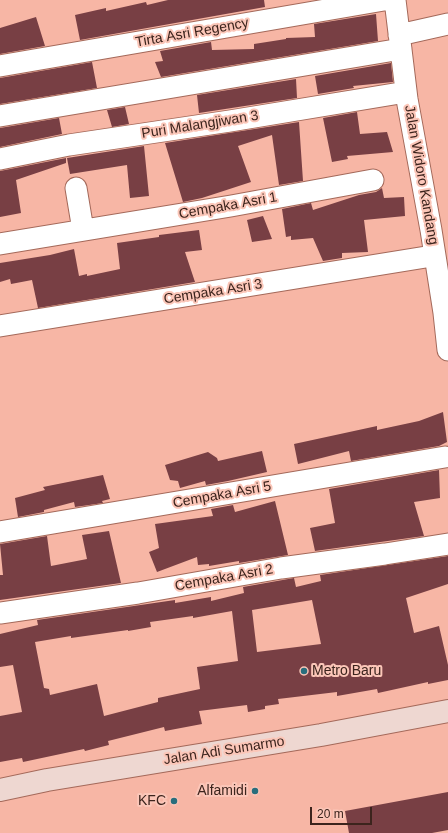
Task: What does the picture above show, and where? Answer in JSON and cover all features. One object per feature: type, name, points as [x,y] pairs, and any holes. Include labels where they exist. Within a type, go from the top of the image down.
[{"type":"main road","name":"Jalan Adi Sumarmo","points":[[0,790],[47,780],[321,735],[448,711]]},
{"type":"street","name":"Tirta Asri Regency","points":[[0,66],[384,0]]},
{"type":"street","name":"Jalan Widoro Kandang","points":[[395,0],[407,100],[439,229],[444,313],[448,350]]},
{"type":"street","points":[[0,116],[400,42],[448,24]]},
{"type":"street","name":"Puri Malangjiwan 3","points":[[0,159],[69,144],[222,122],[400,93]]},
{"type":"street","name":"Cempaka Asri 1","points":[[0,244],[231,206],[373,180]]},
{"type":"street","points":[[76,188],[84,230]]},
{"type":"street","name":"Cempaka Asri 3","points":[[0,326],[426,257]]},
{"type":"street","name":"Cempaka Asri 5","points":[[0,532],[444,457]]},
{"type":"street","name":"Cempaka Asri 2","points":[[0,613],[138,593],[281,568],[448,544]]},
{"type":"building","points":[[168,0],[264,0],[265,7],[80,40],[75,15],[106,8],[106,11],[146,2],[147,5]]},
{"type":"building","points":[[376,14],[378,41],[161,77],[155,62],[163,61],[160,51],[211,42],[212,50],[254,49],[254,44],[286,38],[315,37],[314,24]]},
{"type":"building","points":[[36,17],[45,46],[0,54],[0,28]]},
{"type":"building","points":[[92,62],[97,88],[0,104],[0,78]]},
{"type":"building","points":[[391,63],[393,82],[353,86],[354,88],[318,94],[315,76]]},
{"type":"building","points":[[296,79],[297,98],[199,113],[197,95]]},
{"type":"building","points":[[125,107],[129,124],[112,127],[107,110]]},
{"type":"building","points":[[357,112],[360,134],[387,132],[393,152],[347,156],[348,159],[332,162],[323,118]]},
{"type":"building","points":[[59,118],[62,134],[0,147],[0,128]]},
{"type":"building","points":[[299,122],[303,181],[279,185],[272,135],[238,146],[251,182],[202,198],[183,202],[165,143]]},
{"type":"building","points":[[144,146],[149,196],[130,198],[127,165],[70,174],[67,158]]},
{"type":"building","points":[[66,158],[66,163],[16,180],[21,213],[0,217],[0,171]]},
{"type":"building","points":[[382,188],[384,198],[404,197],[405,216],[364,220],[368,252],[342,253],[342,258],[323,261],[313,238],[291,240],[291,236],[286,237],[282,209],[311,203],[313,210],[359,195],[376,192]]},
{"type":"building","points":[[263,216],[272,239],[252,242],[247,220]]},
{"type":"building","points":[[199,230],[202,250],[185,252],[195,282],[38,308],[32,280],[11,284],[10,279],[0,282],[0,263],[50,255],[74,249],[79,276],[87,274],[87,276],[120,269],[117,243],[159,237],[159,235]]},
{"type":"building","points":[[443,412],[447,442],[439,446],[351,461],[349,451],[298,464],[294,444],[377,426],[377,430],[419,421]]},
{"type":"building","points":[[262,451],[267,472],[206,485],[205,481],[180,488],[178,481],[170,480],[165,465],[208,452],[217,458],[218,461]]},
{"type":"building","points":[[439,470],[440,498],[414,502],[424,536],[315,551],[310,528],[335,523],[329,489]]},
{"type":"building","points":[[103,475],[110,499],[102,501],[103,503],[75,507],[74,502],[44,510],[44,512],[18,517],[15,498],[45,490],[43,487]]},
{"type":"building","points":[[275,501],[288,555],[209,566],[209,564],[198,565],[197,557],[157,572],[149,552],[159,548],[155,524],[213,516],[211,509],[233,505],[235,512]]},
{"type":"building","points":[[109,531],[121,583],[0,600],[0,575],[3,575],[0,544],[47,536],[51,566],[87,559],[82,535]]},
{"type":"building","points":[[448,556],[448,584],[406,598],[414,633],[439,626],[448,665],[448,680],[428,684],[428,682],[378,693],[377,689],[337,696],[337,692],[278,699],[279,704],[265,706],[265,709],[248,712],[247,705],[199,711],[202,724],[165,731],[164,727],[108,741],[109,745],[85,751],[84,749],[23,762],[22,758],[0,762],[0,716],[22,712],[13,665],[0,667],[0,634],[38,625],[37,620],[175,600],[175,603],[211,597],[211,601],[244,593],[243,587],[294,578],[296,587],[321,581],[320,575]],"holes":[[[312,600],[321,644],[257,652],[252,610]],[[232,611],[238,661],[197,667],[200,689],[158,698],[158,702],[104,716],[97,684],[50,695],[49,689],[44,688],[35,642],[71,636],[71,638],[128,631],[151,627],[150,622],[193,616],[193,618]]]},
{"type":"building","points":[[448,792],[448,830],[432,833],[349,833],[345,811]]},
{"type":"place","name":"Metro Baru","points":[[304,671]]},
{"type":"place","name":"Alfamidi","points":[[255,791]]},
{"type":"place","name":"KFC","points":[[174,801]]}]
